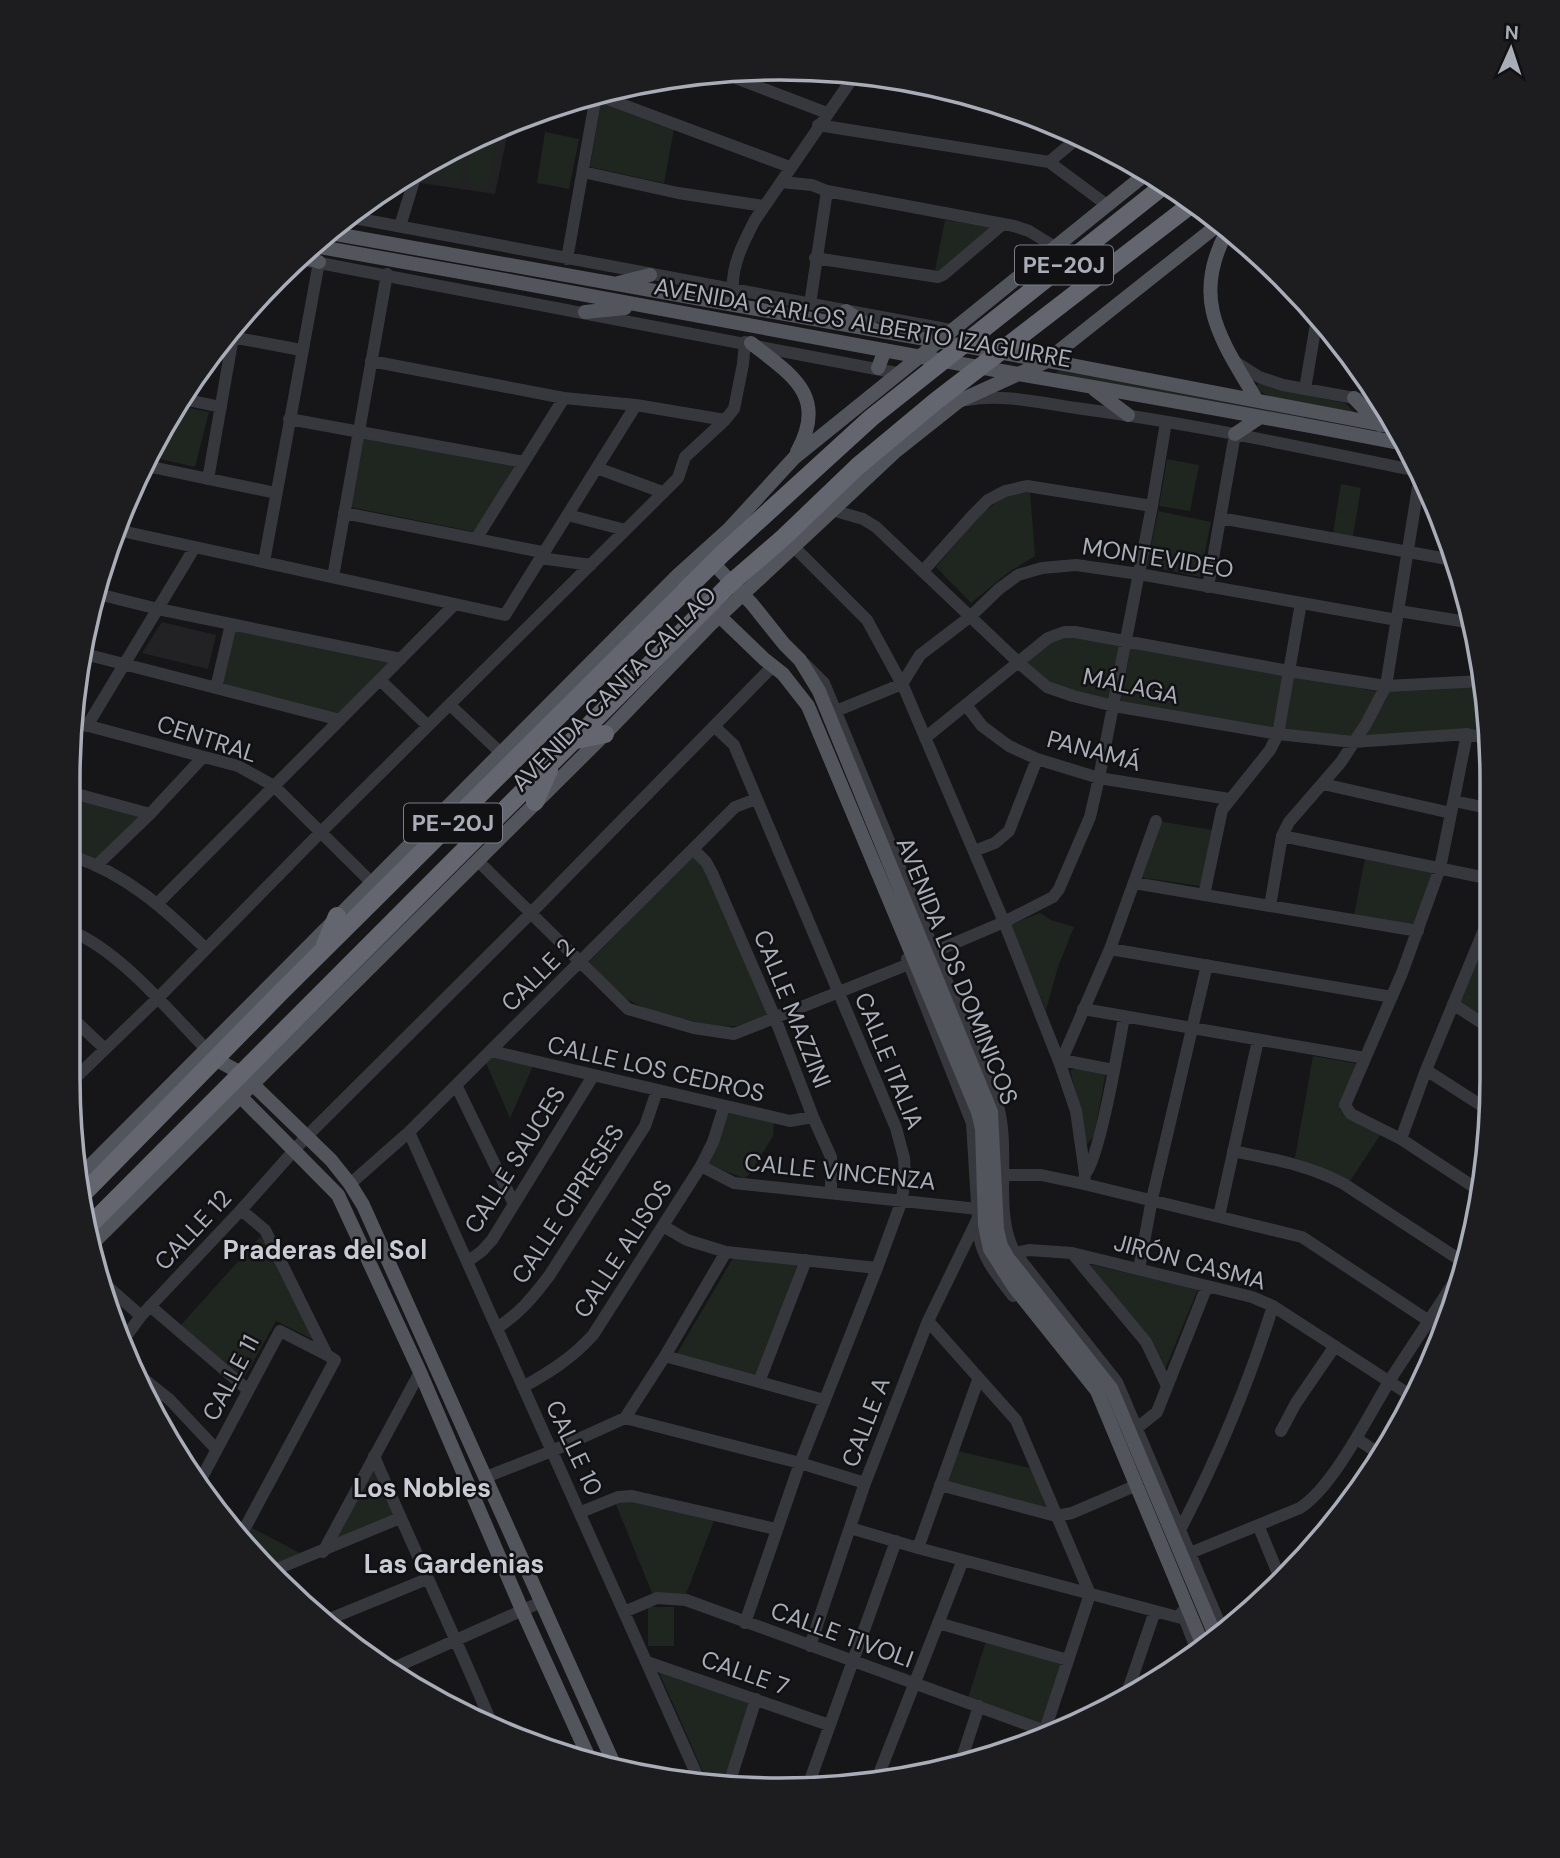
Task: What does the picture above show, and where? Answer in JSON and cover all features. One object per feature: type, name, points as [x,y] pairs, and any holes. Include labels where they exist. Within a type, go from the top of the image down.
[{"type":"highway","name":"AVENIDA CANTA CALLAO","points":[[89,1187],[210,1054],[321,954],[683,580],[871,418],[1157,191]]},
{"type":"highway","name":"AVENIDA CANTA CALLAO","points":[[95,1220],[241,1085],[572,741],[737,588],[784,537],[858,466],[979,366],[1185,209]]},
{"type":"highway","points":[[572,741],[604,734]]},
{"type":"highway","points":[[536,803],[554,760]]},
{"type":"highway","points":[[321,954],[337,916]]},
{"type":"highway","points":[[252,1002],[281,992]]},
{"type":"main road","name":"AVENIDA CANTA CALLAO","points":[[705,560],[729,529],[794,458],[1139,179]]},
{"type":"main road","name":"AVENIDA CANTA CALLAO","points":[[737,588],[793,546],[896,451],[959,401],[1045,362],[1212,230]]},
{"type":"main road","name":"AVENIDA CARLOS ALBERTO IZAGUIRRE","points":[[342,235],[450,263],[640,306],[1259,418],[1308,418],[1383,426]]},
{"type":"main road","points":[[1223,239],[1212,267],[1209,291],[1214,323],[1255,399]]},
{"type":"main road","name":"AVENIDA CARLOS ALBERTO IZAGUIRRE","points":[[327,248],[612,284],[1255,399],[1308,418],[1391,441]]},
{"type":"main road","points":[[312,260],[320,262]]},
{"type":"main road","points":[[612,284],[650,275]]},
{"type":"main road","points":[[585,312],[640,306]]},
{"type":"main road","points":[[846,311],[877,332]]},
{"type":"main road","points":[[748,343],[786,369],[805,394],[807,425],[803,441],[794,458]]},
{"type":"main road","points":[[878,368],[885,350]]},
{"type":"main road","points":[[1091,387],[1128,415]]},
{"type":"main road","points":[[1354,398],[1380,425]]},
{"type":"main road","points":[[1236,434],[1259,418]]},
{"type":"main road","name":"AVENIDA LOS DOMINICOS","points":[[705,560],[737,588],[800,660],[819,691],[991,1112],[996,1223],[1001,1246],[1111,1388],[1189,1559],[1212,1628]]},
{"type":"main road","name":"AVENIDA CANTA CALLAO","points":[[86,1170],[210,1054],[252,1002],[337,916],[683,580]]},
{"type":"main road","name":"AVENIDA LOS DOMINICOS","points":[[683,580],[787,679],[808,706],[981,1124],[987,1238],[995,1259],[1097,1391],[1200,1637]]},
{"type":"main road","name":"AVENIDA CANTA CALLAO","points":[[99,1236],[241,1085],[536,803],[604,734],[714,610]]},
{"type":"main road","points":[[769,663],[763,650],[766,644],[775,640],[784,644]]},
{"type":"main road","points":[[210,1054],[241,1085],[259,1115],[338,1195],[420,1372],[585,1750]]},
{"type":"main road","points":[[964,1079],[964,1102]]},
{"type":"main road","points":[[241,1085],[270,1102],[331,1160],[363,1205],[610,1756]]},
{"type":"main road","points":[[259,1115],[267,1113],[271,1108],[270,1102]]},
{"type":"main road","points":[[993,1138],[1003,1151]]},
{"type":"main road","points":[[1014,1287],[1020,1306]]},
{"type":"main road","points":[[1074,1340],[1093,1350]]},
{"type":"main road","points":[[1147,1529],[1148,1510]]},
{"type":"main road","points":[[1189,1559],[1201,1579]]},
{"type":"street","points":[[745,82],[827,113]]},
{"type":"street","points":[[733,290],[732,278],[745,239],[764,206],[848,84]]},
{"type":"street","points":[[613,101],[790,167]]},
{"type":"street","points":[[567,259],[595,105]]},
{"type":"street","points":[[818,125],[1049,162],[1107,205]]},
{"type":"street","points":[[1049,162],[1070,144]]},
{"type":"street","points":[[583,172],[678,193],[764,206]]},
{"type":"street","points":[[781,182],[812,185],[827,191],[1003,224],[1029,231],[1055,247]]},
{"type":"street","points":[[400,226],[413,185]]},
{"type":"street","points":[[810,304],[827,191]]},
{"type":"street","points":[[361,220],[951,330]]},
{"type":"street","points":[[815,258],[938,277],[1003,224]]},
{"type":"street","points":[[264,562],[301,351],[320,262],[897,373]]},
{"type":"street","points":[[333,578],[387,274]]},
{"type":"street","points":[[1305,389],[1315,330]]},
{"type":"street","points":[[238,338],[301,351]]},
{"type":"street","points":[[80,1073],[678,478],[685,457],[725,420],[736,403],[748,343]]},
{"type":"street","points":[[208,479],[221,407],[227,351]]},
{"type":"street","points":[[371,361],[564,398],[636,405],[725,420]]},
{"type":"street","points":[[1234,361],[1259,377],[1283,385],[1368,400]]},
{"type":"street","points":[[476,539],[564,398]]},
{"type":"street","name":"AVENIDA CARLOS ALBERTO IZAGUIRRE","points":[[959,401],[999,398],[1128,415],[1236,434],[1407,470]]},
{"type":"street","points":[[192,401],[221,407]]},
{"type":"street","points":[[505,615],[636,405]]},
{"type":"street","points":[[289,419],[524,462]]},
{"type":"street","points":[[936,951],[1044,903],[1059,889],[1090,817],[1100,778],[1166,422]]},
{"type":"street","points":[[1208,587],[1236,434]]},
{"type":"street","points":[[155,468],[276,493]]},
{"type":"street","points":[[597,468],[662,492]]},
{"type":"street","points":[[923,571],[988,500],[1004,491],[1027,486],[1152,506]]},
{"type":"street","points":[[1269,906],[1282,836],[1289,822],[1323,784],[1353,742],[1386,686],[1417,492]]},
{"type":"street","name":"MÁLAGA","points":[[832,510],[863,519],[876,527],[1047,687],[1114,706],[1278,734],[1353,742],[1466,734],[1478,737]]},
{"type":"street","points":[[344,513],[591,565]]},
{"type":"street","points":[[568,515],[625,530]]},
{"type":"street","points":[[1220,518],[1443,557]]},
{"type":"street","points":[[127,532],[505,615],[530,625]]},
{"type":"street","points":[[793,546],[867,620],[902,684],[1061,1062],[1076,1111],[1084,1179]]},
{"type":"street","points":[[87,726],[195,547]]},
{"type":"street","name":"MONTEVIDEO","points":[[902,684],[920,655],[971,617],[999,589],[1018,575],[1042,568],[1076,565],[1301,603],[1461,623]]},
{"type":"street","points":[[105,596],[401,659]]},
{"type":"street","points":[[1204,895],[1222,810],[1270,750],[1278,734],[1301,603]]},
{"type":"street","points":[[158,903],[455,604]]},
{"type":"street","points":[[216,688],[230,624]]},
{"type":"street","points":[[925,738],[1048,638],[1064,632],[1127,640],[1289,671],[1386,686],[1473,681]]},
{"type":"street","points":[[92,656],[340,720]]},
{"type":"street","name":"AVENIDA LOS DOMINICOS","points":[[800,660],[818,675],[835,711],[997,1104],[1002,1124],[1005,1225],[1015,1253],[1117,1382],[1180,1530],[1189,1559]]},
{"type":"street","points":[[294,1151],[714,726],[769,663]]},
{"type":"street","name":"AVENIDA LOS DOMINICOS","points":[[787,679],[803,709],[974,1128],[977,1214],[980,1242],[987,1261],[1091,1395],[1194,1642]]},
{"type":"street","points":[[380,680],[428,726]]},
{"type":"street","points":[[835,711],[902,684]]},
{"type":"street","points":[[450,705],[502,754]]},
{"type":"street","name":"PANAMÁ","points":[[966,705],[982,726],[1009,747],[1037,759],[1100,778],[1229,799]]},
{"type":"street","name":"CENTRAL","points":[[83,725],[238,766],[274,786],[372,883]]},
{"type":"street","name":"CALLE ITALIA","points":[[714,726],[734,745],[900,1140],[905,1175],[902,1200],[800,1462],[745,1623]]},
{"type":"street","points":[[1466,734],[1440,868],[1418,931],[1346,1108],[1352,1114],[1401,1139],[1471,1185]]},
{"type":"street","points":[[96,866],[150,814],[203,757]]},
{"type":"street","points":[[974,851],[995,843],[1009,831],[1037,759]]},
{"type":"street","points":[[1323,784],[1452,807],[1480,808]]},
{"type":"street","points":[[80,795],[150,814]]},
{"type":"street","name":"CALLE 2","points":[[350,1184],[409,1132],[735,807],[756,799]]},
{"type":"street","points":[[1061,1062],[1110,949],[1156,821]]},
{"type":"street","points":[[1282,836],[1480,877]]},
{"type":"street","name":"CALLE MAZZINI","points":[[693,849],[706,862],[712,873],[775,1017],[831,1157],[831,1193]]},
{"type":"street","points":[[80,859],[125,880],[158,903],[206,949]]},
{"type":"street","points":[[477,860],[628,1009],[721,1034],[734,1034],[909,964]]},
{"type":"street","points":[[1134,883],[1418,931]]},
{"type":"street","points":[[80,937],[115,959],[210,1054]]},
{"type":"street","points":[[1401,1139],[1426,1070],[1480,939]]},
{"type":"street","points":[[1110,949],[1392,997]]},
{"type":"street","points":[[1139,1269],[1152,1199],[1208,965]]},
{"type":"street","points":[[1453,1004],[1480,1022]]},
{"type":"street","points":[[1083,1009],[1365,1058]]},
{"type":"street","points":[[1084,1179],[1093,1163],[1124,1017]]},
{"type":"street","points":[[80,1025],[104,1048]]},
{"type":"street","points":[[1219,1216],[1258,1040]]},
{"type":"street","name":"CALLE LOS CEDROS","points":[[491,1051],[790,1121],[813,1117]]},
{"type":"street","points":[[1061,1062],[1113,1070]]},
{"type":"street","points":[[1426,1070],[1479,1104]]},
{"type":"street","name":"CALLE SAUCES","points":[[467,1262],[492,1240],[593,1076]]},
{"type":"street","points":[[456,1085],[514,1204]]},
{"type":"street","name":"CALLE CIPRESES","points":[[497,1328],[515,1316],[549,1276],[645,1126],[657,1091]]},
{"type":"street","name":"CALLE ALISOS","points":[[523,1387],[577,1353],[593,1335],[701,1166],[713,1142],[724,1107]]},
{"type":"street","name":"CALLE 10","points":[[409,1132],[696,1773]]},
{"type":"street","name":"CALLE 12","points":[[129,1332],[150,1306],[294,1151]]},
{"type":"street","points":[[1234,1151],[1304,1166],[1324,1174],[1344,1184],[1456,1258]]},
{"type":"street","name":"CALLE VINCENZA","points":[[701,1166],[734,1183],[902,1200],[977,1214]]},
{"type":"street","points":[[1004,1175],[1084,1179],[1302,1237],[1429,1321]]},
{"type":"street","points":[[241,1210],[265,1230],[331,1359],[245,1528]]},
{"type":"street","name":"CALLE A","points":[[810,1646],[865,1483],[928,1321],[977,1214]]},
{"type":"street","points":[[663,1226],[687,1240],[726,1252],[877,1268]]},
{"type":"street","name":"JIRÓN CASMA","points":[[1015,1253],[1029,1250],[1072,1253],[1252,1297],[1273,1306],[1405,1392]]},
{"type":"street","points":[[486,1477],[625,1418],[726,1252]]},
{"type":"street","points":[[1072,1253],[1146,1342],[1167,1386]]},
{"type":"street","points":[[759,1382],[806,1260]]},
{"type":"street","points":[[1137,1427],[1157,1412],[1207,1286]]},
{"type":"street","points":[[115,1293],[141,1316]]},
{"type":"street","points":[[1189,1559],[1313,1500],[1357,1439],[1443,1298]]},
{"type":"street","points":[[150,1306],[248,1390]]},
{"type":"street","points":[[1180,1530],[1198,1495],[1261,1345],[1273,1306]]},
{"type":"street","points":[[928,1321],[1016,1420],[1090,1594],[1047,1724]]},
{"type":"street","name":"CALLE 11","points":[[203,1474],[280,1331],[331,1359]]},
{"type":"street","points":[[1281,1431],[1296,1403],[1335,1346]]},
{"type":"street","points":[[665,1356],[824,1400]]},
{"type":"street","points":[[323,1552],[420,1372]]},
{"type":"street","points":[[918,1548],[978,1380]]},
{"type":"street","points":[[153,1386],[170,1400],[216,1449]]},
{"type":"street","points":[[625,1418],[800,1462],[865,1483]]},
{"type":"street","points":[[1357,1439],[1373,1450]]},
{"type":"street","points":[[374,1456],[427,1578],[457,1639],[487,1712]]},
{"type":"street","points":[[940,1485],[1056,1516],[1072,1513],[1130,1488]]},
{"type":"street","points":[[581,1512],[618,1497],[632,1496],[776,1529]]},
{"type":"street","points":[[280,1568],[400,1518]]},
{"type":"street","points":[[1258,1525],[1277,1571]]},
{"type":"street","points":[[850,1528],[1185,1619]]},
{"type":"street","points":[[811,1777],[896,1541]]},
{"type":"street","points":[[880,1770],[963,1560]]},
{"type":"street","points":[[335,1617],[427,1578]]},
{"type":"street","points":[[1201,1579],[1219,1622]]},
{"type":"street","name":"CALLE TIVOLI","points":[[624,1612],[657,1598],[686,1600],[979,1706],[1032,1730]]},
{"type":"street","points":[[404,1668],[457,1639],[541,1602]]},
{"type":"street","points":[[1130,1684],[1155,1611]]},
{"type":"street","points":[[938,1623],[1068,1660]]},
{"type":"street","name":"CALLE 7","points":[[647,1662],[829,1725]]},
{"type":"street","points":[[731,1776],[756,1699]]},
{"type":"street","points":[[964,1753],[979,1706]]},
{"type":"shaded area","points":[[601,104],[674,129],[664,183],[590,167]]},
{"type":"shaded area","points":[[545,132],[579,139],[569,189],[537,183]]},
{"type":"shaded area","points":[[507,136],[495,194],[420,183],[430,174]]},
{"type":"shaded area","points":[[496,142],[489,187],[466,183],[470,154]]},
{"type":"shaded area","points":[[463,157],[460,182],[437,179],[438,170]]},
{"type":"shaded area","points":[[945,220],[991,227],[942,270],[935,270]]},
{"type":"shaded area","points":[[1060,368],[1307,416],[1302,419],[1055,375]]},
{"type":"shaded area","points":[[1260,381],[1285,391],[1345,403],[1357,415],[1278,403],[1255,388]]},
{"type":"shaded area","points":[[188,408],[209,412],[195,467],[159,459]]},
{"type":"shaded area","points":[[362,436],[515,464],[475,532],[350,507]]},
{"type":"shaded area","points":[[1167,459],[1199,465],[1190,511],[1159,506]]},
{"type":"shaded area","points":[[1341,484],[1361,488],[1353,536],[1333,533]]},
{"type":"shaded area","points":[[1030,492],[1035,556],[1009,572],[971,603],[936,567],[980,515],[1004,497]]},
{"type":"shaded area","points":[[1158,511],[1211,522],[1200,577],[1147,566]]},
{"type":"shaded area","points":[[162,622],[216,635],[208,669],[142,653]]},
{"type":"shaded area","points":[[233,629],[392,661],[338,715],[220,684]]},
{"type":"shaded area","points":[[1064,635],[1121,643],[1111,702],[1049,684],[1025,664],[1049,640]]},
{"type":"shaded area","points":[[1131,645],[1285,673],[1275,731],[1120,704]]},
{"type":"shaded area","points":[[1293,676],[1379,692],[1352,737],[1284,732]]},
{"type":"shaded area","points":[[1474,687],[1478,734],[1360,739],[1386,700],[1389,689]]},
{"type":"shaded area","points":[[80,800],[141,816],[95,860],[80,855]]},
{"type":"shaded area","points":[[1158,821],[1212,830],[1200,886],[1138,877]]},
{"type":"shaded area","points":[[693,855],[704,867],[768,1014],[737,1026],[716,1027],[646,1009],[623,997],[589,962]]},
{"type":"shaded area","points":[[1365,858],[1433,871],[1415,926],[1354,916]]},
{"type":"shaded area","points":[[1040,913],[1051,920],[1074,927],[1058,967],[1046,1010],[1010,925]]},
{"type":"shaded area","points":[[1480,951],[1480,1009],[1476,1015],[1458,1003]]},
{"type":"shaded area","points":[[491,1055],[533,1066],[510,1118],[486,1063]]},
{"type":"shaded area","points":[[1313,1056],[1358,1064],[1339,1109],[1381,1134],[1350,1181],[1295,1158]]},
{"type":"shaded area","points":[[1078,1068],[1106,1072],[1094,1136],[1086,1145],[1070,1070]]},
{"type":"shaded area","points":[[727,1111],[774,1122],[773,1136],[749,1175],[744,1178],[709,1165]]},
{"type":"shaded area","points":[[260,1237],[271,1250],[318,1342],[276,1321],[244,1378],[180,1326]]},
{"type":"shaded area","points":[[733,1258],[797,1265],[758,1376],[676,1355]]},
{"type":"shaded area","points":[[1084,1263],[1198,1289],[1164,1372]]},
{"type":"shaded area","points":[[958,1451],[1030,1468],[1047,1509],[948,1482]]},
{"type":"shaded area","points":[[374,1469],[394,1515],[333,1543]]},
{"type":"shaded area","points":[[637,1499],[715,1518],[686,1594],[652,1593],[615,1502]]},
{"type":"shaded area","points":[[252,1528],[300,1553],[276,1563],[249,1533]]},
{"type":"shaded area","points":[[648,1607],[674,1607],[674,1646],[648,1646]]},
{"type":"shaded area","points":[[987,1638],[1063,1659],[1041,1724],[968,1698]]},
{"type":"shaded area","points":[[658,1670],[750,1701],[726,1775],[704,1773]]},
{"type":"district","name":"Praderas del Sol","points":[[325,1250]]},
{"type":"district","name":"Los Nobles","points":[[422,1488]]},
{"type":"district","name":"Las Gardenias","points":[[454,1564]]}]
